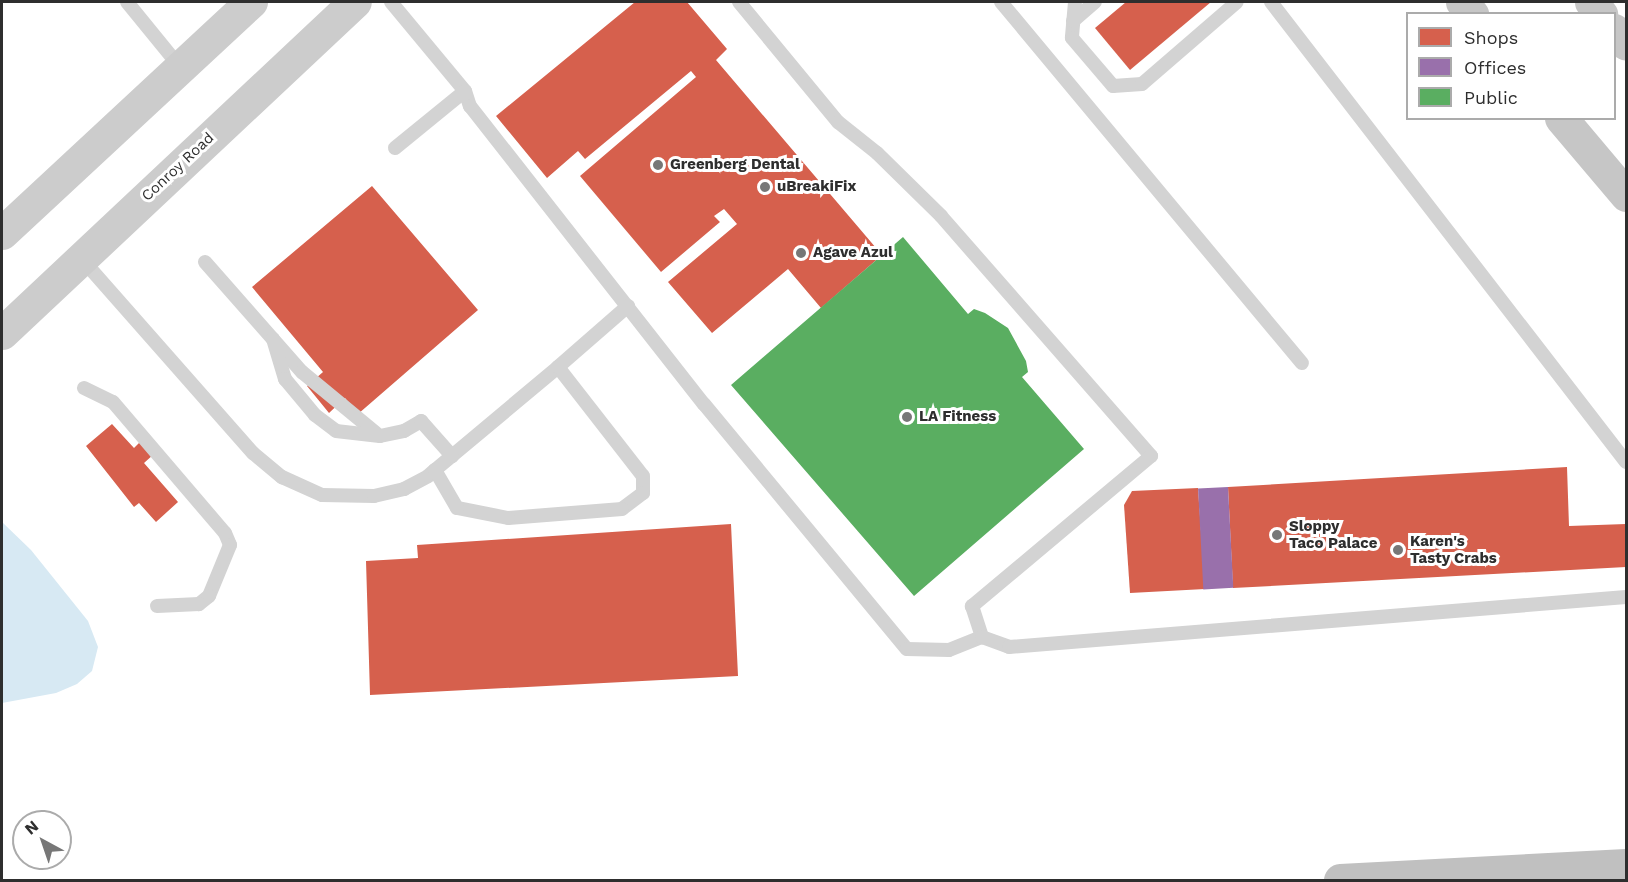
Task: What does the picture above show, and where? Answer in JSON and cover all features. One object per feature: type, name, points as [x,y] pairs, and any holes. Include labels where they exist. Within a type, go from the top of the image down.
[{"type":"highway","points":[[1340,880],[1626,865]]},
{"type":"main road","points":[[2,233],[251,2]]},
{"type":"main road","name":"Conroy Road","points":[[2,333],[355,2]]},
{"type":"main road","points":[[1616,32],[1626,44]]},
{"type":"main road","points":[[1564,120],[1626,195]]},
{"type":"lane","points":[[127,2],[180,67]]},
{"type":"lane","points":[[391,2],[465,91],[470,106],[704,404],[907,649],[949,650],[982,638],[1009,647],[1626,597]]},
{"type":"lane","points":[[739,2],[838,122],[877,153],[941,216],[1151,456],[972,606],[982,638]]},
{"type":"lane","points":[[1001,2],[1302,363]]},
{"type":"lane","points":[[1075,2],[1072,38],[1113,86],[1142,84],[1237,2]]},
{"type":"lane","points":[[1073,21],[1095,2]]},
{"type":"lane","points":[[1271,2],[1626,462]]},
{"type":"lane","points":[[395,148],[465,91]]},
{"type":"lane","points":[[81,258],[253,453],[282,477],[322,495],[349,498],[404,489],[435,470],[628,306]]},
{"type":"lane","points":[[205,262],[302,372],[380,436]]},
{"type":"lane","points":[[273,339],[285,379],[315,415],[336,431],[380,436],[404,431],[421,421],[452,456]]},
{"type":"lane","points":[[435,470],[457,508],[508,518],[622,509],[643,493],[643,476],[558,367]]},
{"type":"lane","points":[[84,388],[113,402],[225,533],[230,545],[204,600],[199,604],[157,606]]},
{"type":"shaded area","points":[[2,522],[31,550],[88,621],[98,647],[92,671],[77,684],[56,693],[2,703]]},
{"type":"building: Shops","points":[[635,2],[687,2],[727,49],[716,60],[882,255],[821,308],[788,269],[712,333],[668,282],[737,224],[724,209],[714,216],[720,222],[661,272],[580,176],[696,77],[691,71],[585,159],[578,151],[547,178],[496,116]]},
{"type":"building: Shops","points":[[1126,2],[1211,2],[1130,70],[1095,28]]},
{"type":"building: Shops","points":[[372,186],[478,310],[358,414],[345,398],[329,413],[307,386],[323,372],[252,287]]},
{"type":"building: Shops","points":[[112,424],[134,448],[142,440],[154,454],[144,463],[178,502],[156,522],[139,503],[134,507],[86,446]]},
{"type":"building: Shops","points":[[1567,467],[1569,526],[1626,524],[1626,567],[1233,588],[1228,487]]},
{"type":"building: Shops","points":[[1198,488],[1205,589],[1130,593],[1124,505],[1132,491]]},
{"type":"building: Shops","points":[[731,524],[738,676],[370,695],[366,561],[418,558],[417,545]]},
{"type":"building: Offices","points":[[1228,487],[1233,588],[1203,589],[1198,489]]},
{"type":"building: Public","name":"LA Fitness","points":[[903,237],[968,314],[974,309],[985,313],[1008,328],[1026,361],[1028,372],[1022,377],[1084,449],[914,596],[731,385]]},
{"type":"place","name":"Greenberg Dental","points":[[658,165]]},
{"type":"place","name":"uBreakiFix","points":[[765,187]]},
{"type":"place","name":"Agave Azul","points":[[801,253]]},
{"type":"place","name":"LA Fitness","points":[[907,417]]},
{"type":"place","name":"Sloppy Taco Palace","points":[[1277,535]]},
{"type":"place","name":"Karen's Tasty Crabs","points":[[1398,550]]}]
